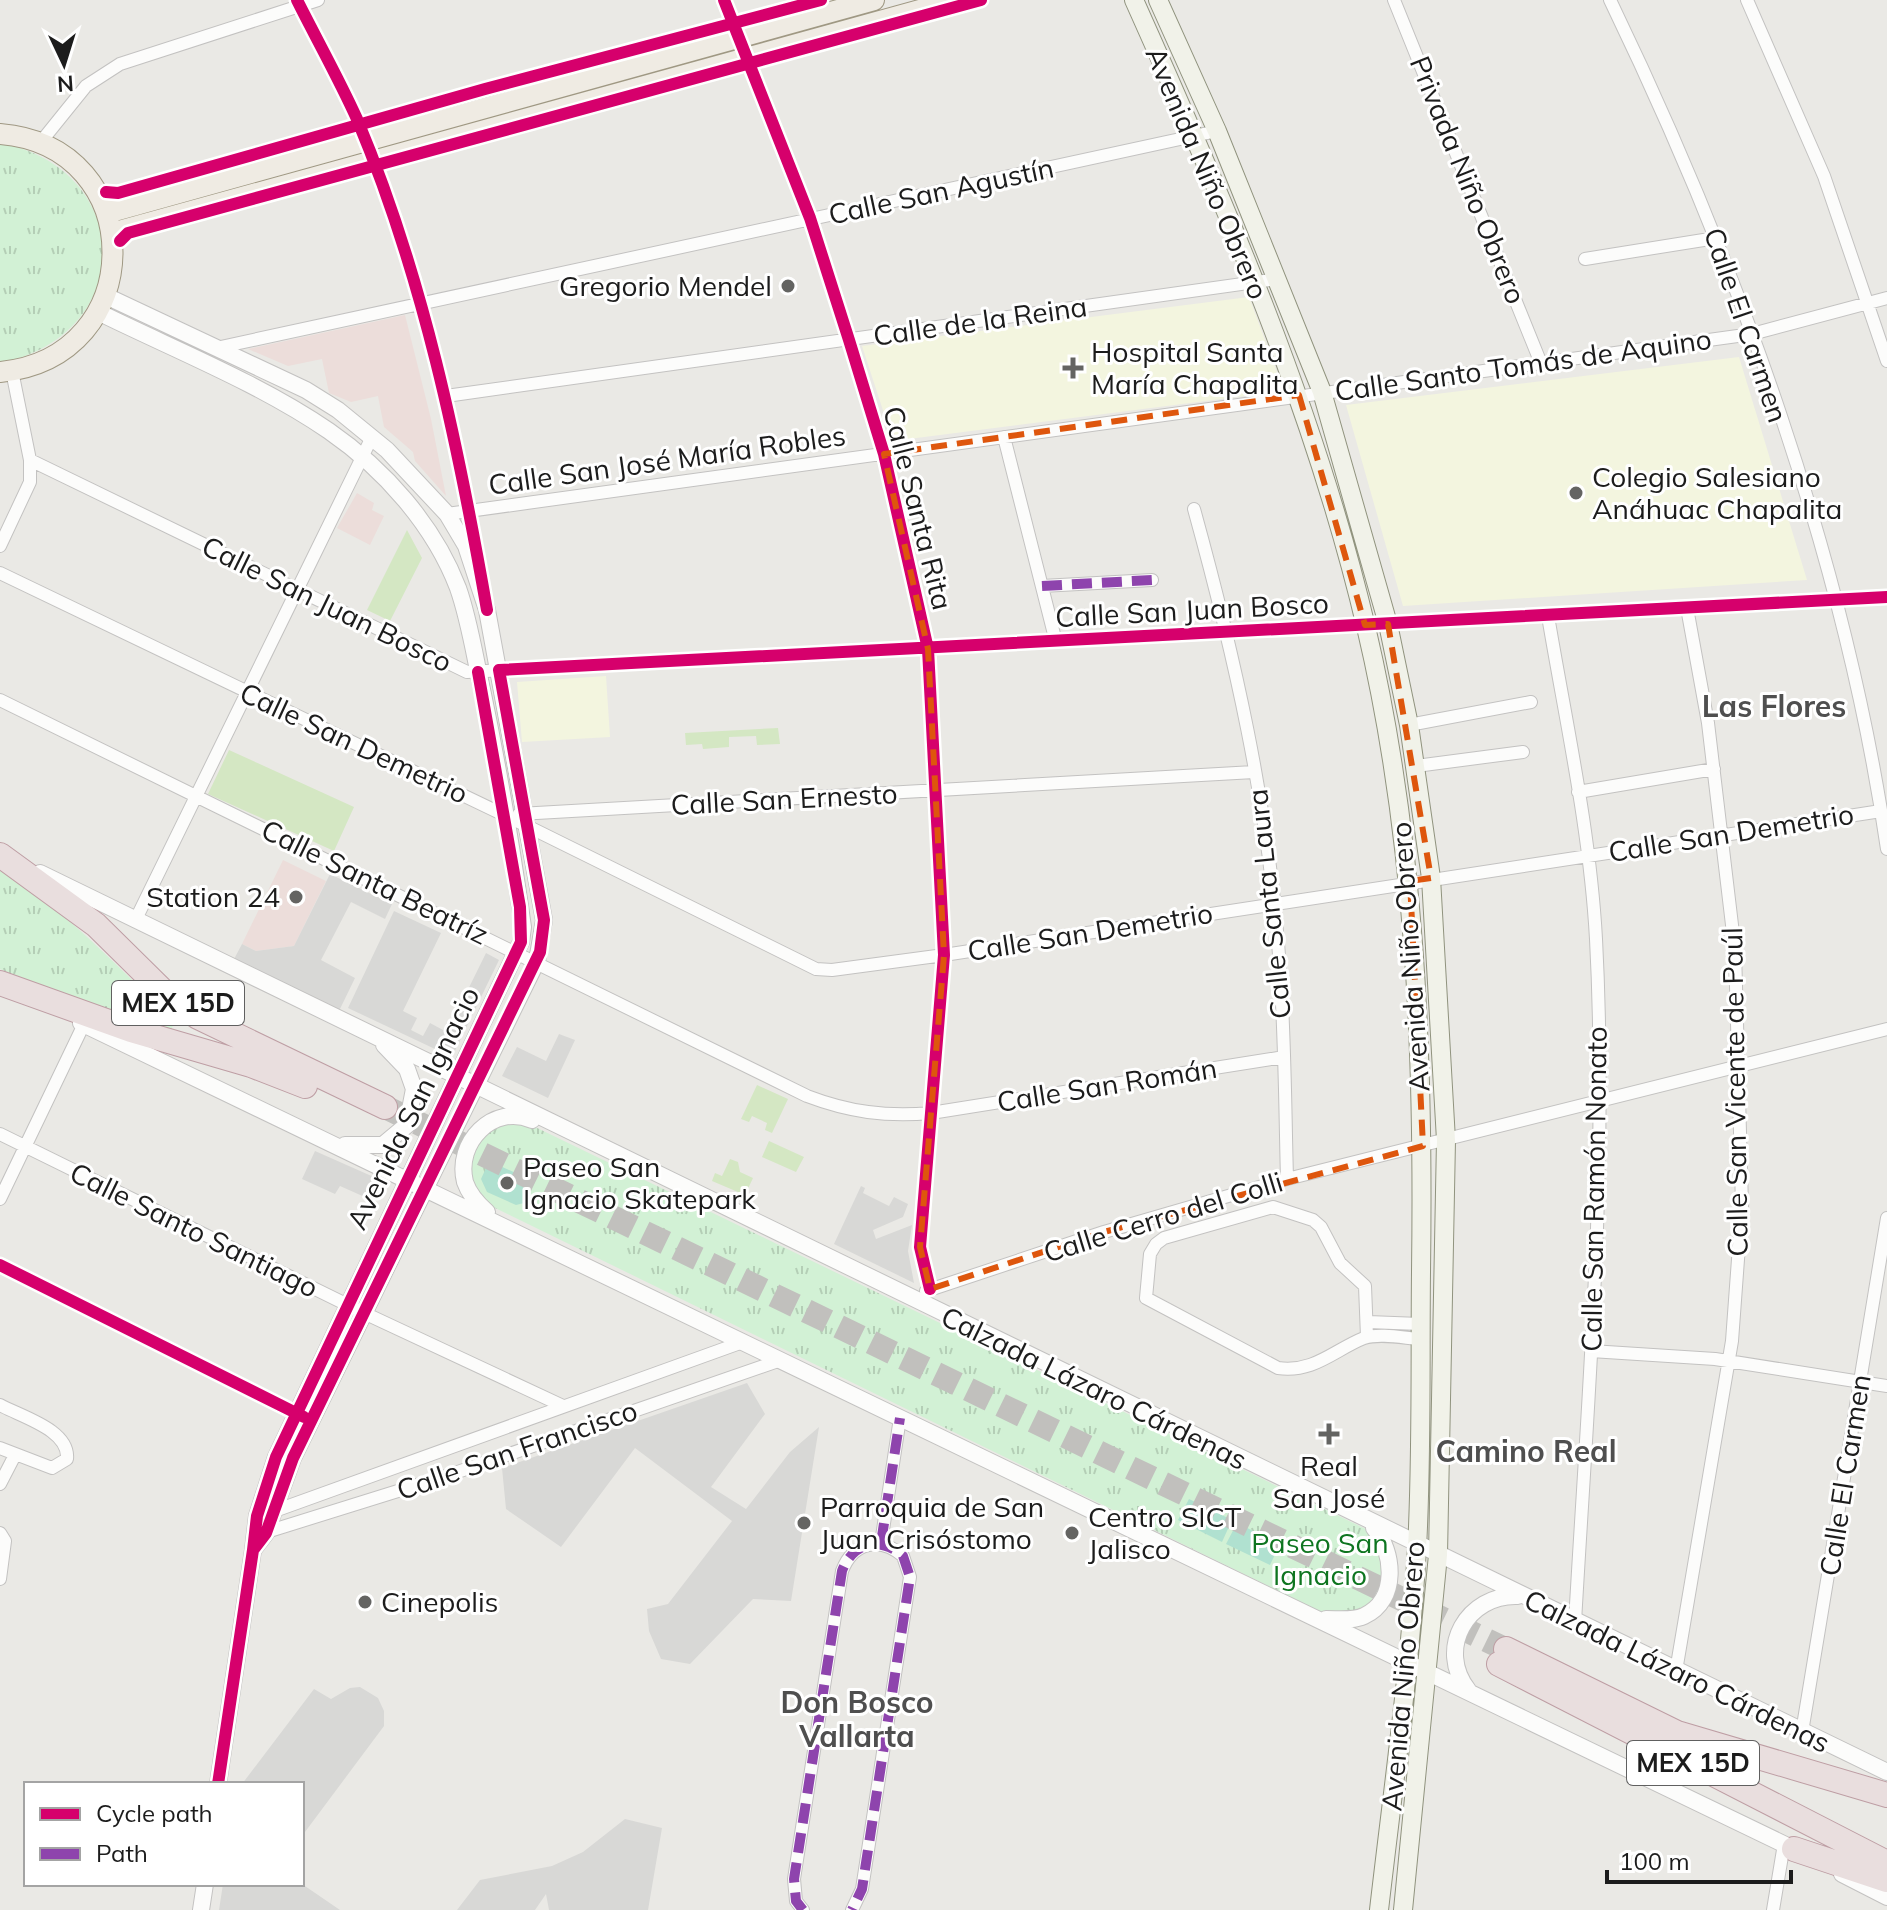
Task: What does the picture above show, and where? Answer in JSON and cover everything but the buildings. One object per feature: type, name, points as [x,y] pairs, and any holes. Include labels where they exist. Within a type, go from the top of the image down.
[{"type":"highway","name":"Calzada Lázaro Cárdenas","points":[[0,854],[96,925],[168,996],[198,1017],[384,1114],[251,1065],[131,1030],[0,984]]},
{"type":"highway","name":"Calzada Lázaro Cárdenas","points":[[1887,1795],[1677,1733],[1502,1657],[1887,1863]]},
{"type":"highway","points":[[1789,1847],[1887,1880]]},
{"type":"main road","points":[[110,223],[364,139],[874,0]]},
{"type":"main road","points":[[110,223],[374,162],[956,0]]},
{"type":"main road","name":"Avenida Niño Obrero","points":[[1134,0],[1196,136],[1299,395],[1365,625],[1391,753],[1410,881],[1423,1146],[1417,1545],[1409,1663],[1379,1910]]},
{"type":"main road","name":"Avenida Niño Obrero","points":[[1158,0],[1217,131],[1322,392],[1388,624],[1416,766],[1431,878],[1446,1140],[1438,1555],[1429,1672],[1403,1910]]},
{"type":"main road","points":[[0,134],[40,143],[81,171],[110,223],[112,275],[102,304],[62,351],[6,372]]},
{"type":"street","points":[[40,143],[86,86],[120,64],[299,3],[318,0]]},
{"type":"street","name":"Calle Santa Rita","points":[[724,0],[741,36],[810,218],[849,340],[884,454],[928,649],[944,955],[920,1247],[930,1289]]},
{"type":"street","name":"Privada Niño Obrero","points":[[1394,0],[1540,361]]},
{"type":"street","name":"Calle El Carmen","points":[[1610,0],[1651,85],[1716,238],[1752,334],[1837,600],[1887,849]]},
{"type":"street","points":[[1747,0],[1824,176],[1887,361]]},
{"type":"street","points":[[299,3],[374,162],[419,304],[446,396],[487,610]]},
{"type":"street","name":"Calle San Agustín","points":[[215,348],[1217,131]]},
{"type":"street","points":[[1585,259],[1716,238]]},
{"type":"street","name":"Calle de la Reina","points":[[446,396],[1277,279]]},
{"type":"street","name":"Calle Santo Tomás de Aquino","points":[[1299,395],[1752,334],[1887,298]]},
{"type":"street","name":"Avenida San Ignacio","points":[[102,304],[215,348],[306,390],[372,437],[447,514],[466,546],[487,610],[544,920],[537,961],[293,1458],[274,1511],[258,1539]]},
{"type":"street","name":"Avenida San Ignacio","points":[[102,304],[207,366],[297,411],[362,456],[404,500],[440,552],[458,588],[478,672],[506,815],[523,927],[516,950],[294,1411],[257,1516],[258,1539],[218,1782]]},
{"type":"street","points":[[207,366],[215,348]]},
{"type":"street","points":[[0,546],[26,492],[30,460],[6,372]]},
{"type":"street","name":"Calle San José María Robles","points":[[447,514],[1299,395]]},
{"type":"street","points":[[135,921],[372,437]]},
{"type":"street","points":[[1004,437],[1056,642]]},
{"type":"street","name":"Calle San Juan Bosco","points":[[30,460],[467,672],[1887,597]]},
{"type":"street","name":"Calle Santa Laura","points":[[1194,509],[1227,631],[1254,772],[1274,903],[1284,1057],[1287,1179]]},
{"type":"street","name":"Calle San Demetrio","points":[[0,573],[506,815],[526,820],[816,969],[944,955],[1881,811]]},
{"type":"street","points":[[1042,586],[1152,580]]},
{"type":"street","name":"Calle San Vicente de Paúl","points":[[1676,1671],[1729,1361],[1742,1205],[1735,950],[1724,835],[1687,608]]},
{"type":"street","name":"Calle San Ramón Nonato","points":[[1548,616],[1588,855],[1602,1101],[1575,1622]]},
{"type":"street","name":"Calle Santa Beatríz","points":[[0,700],[821,1101],[869,1114],[931,1113]]},
{"type":"street","points":[[1409,725],[1531,702]]},
{"type":"street","points":[[1416,766],[1523,752]]},
{"type":"street","points":[[1578,792],[1714,769]]},
{"type":"street","name":"Calle San Ernesto","points":[[526,820],[935,790],[1254,772]]},
{"type":"street","name":"Calzada Lázaro Cárdenas","points":[[0,854],[1887,1772]]},
{"type":"street","name":"Calzada Lázaro Cárdenas","points":[[0,984],[406,1178],[740,1343],[1429,1672],[1887,1897]]},
{"type":"street","points":[[0,1199],[84,1024]]},
{"type":"street","name":"Calle Cerro del Colli","points":[[907,1297],[1104,1232],[1287,1179],[1887,1029]]},
{"type":"street","points":[[336,1145],[383,1145],[407,1125],[414,1089],[407,1069],[378,1038]]},
{"type":"street","name":"Calle San Román","points":[[931,1113],[1284,1057]]},
{"type":"street","points":[[499,1224],[475,1201],[466,1185],[463,1165],[477,1132],[488,1121],[525,1117],[596,1148],[604,1148]]},
{"type":"street","name":"Calle Santo Santiago","points":[[0,1134],[345,1304],[563,1406]]},
{"type":"street","points":[[1367,1337],[1365,1286],[1340,1263],[1321,1227],[1289,1209],[1266,1208],[1164,1238],[1150,1254],[1146,1298],[1154,1305],[1278,1368],[1295,1371],[1312,1366],[1367,1337],[1420,1331]]},
{"type":"street","name":"Calle El Carmen","points":[[1802,1732],[1887,1218]]},
{"type":"street","points":[[0,1265],[312,1421]]},
{"type":"street","points":[[1368,1322],[1420,1331]]},
{"type":"street","name":"Calle San Francisco","points":[[257,1516],[457,1448],[563,1406],[631,1385],[740,1343]]},
{"type":"street","points":[[1591,1351],[1729,1361],[1887,1386]]},
{"type":"street","name":"Calle San Francisco","points":[[258,1539],[781,1360]]},
{"type":"street","points":[[631,1385],[638,1410]]},
{"type":"street","points":[[0,1405],[61,1437],[68,1450],[67,1459],[52,1468],[0,1448]]},
{"type":"street","points":[[881,1543],[900,1418]]},
{"type":"street","points":[[457,1448],[467,1455],[473,1467]]},
{"type":"street","points":[[0,1484],[15,1455]]},
{"type":"street","points":[[1317,1618],[1350,1620],[1366,1616],[1377,1606],[1391,1565],[1386,1542],[1370,1522]]},
{"type":"street","points":[[0,1533],[5,1541],[0,1579]]},
{"type":"street","points":[[803,1910],[796,1901],[794,1879],[842,1571],[853,1552],[881,1543],[903,1556],[910,1577],[862,1889],[852,1910]]},
{"type":"street","points":[[1470,1693],[1455,1665],[1455,1644],[1462,1625],[1483,1602],[1503,1596],[1523,1596]]},
{"type":"street","points":[[1773,1910],[1789,1847]]},
{"type":"street","points":[[201,1910],[205,1886]]},
{"type":"highlighted area","points":[[1299,395],[1365,625],[1388,624],[1431,878],[1410,881],[1423,1146],[1104,1232],[930,1289],[920,1247],[944,955],[928,649],[884,454]]},
{"type":"shaded area","name":"Hospital Santa María Chapalita","points":[[1249,297],[1284,391],[893,441],[862,346]]},
{"type":"shaded area","points":[[405,315],[446,496],[415,461],[413,452],[384,427],[378,396],[351,402],[329,393],[322,359],[288,366],[248,349]]},
{"type":"shaded area","name":"Colegio Salesiano Anáhuac Chapalita","points":[[1739,357],[1807,580],[1403,606],[1346,405]]},
{"type":"shaded area","points":[[357,493],[374,503],[372,510],[384,516],[370,545],[337,528]]},
{"type":"shaded area","points":[[606,676],[610,737],[522,742],[517,682]]},
{"type":"shaded area","points":[[283,860],[326,881],[294,946],[256,951],[242,944]]},
{"type":"shaded area","points":[[330,874],[392,904],[385,919],[351,902],[321,960],[355,978],[339,1011],[233,961],[242,944],[256,951],[294,946]]},
{"type":"shaded area","points":[[394,911],[441,933],[403,1011],[417,1018],[411,1030],[423,1036],[430,1023],[443,1030],[447,1022],[451,1024],[486,953],[499,960],[452,1057],[348,1008]]},
{"type":"shaded area","points":[[559,1034],[575,1040],[548,1098],[502,1076],[517,1047],[546,1061]]},
{"type":"shaded area","points":[[315,1151],[376,1178],[367,1198],[340,1186],[335,1194],[302,1179]]},
{"type":"shaded area","points":[[861,1186],[865,1188],[863,1193],[889,1206],[894,1197],[908,1204],[903,1217],[873,1230],[876,1239],[912,1225],[908,1251],[914,1283],[834,1244]]},
{"type":"shaded area","points":[[747,1383],[765,1414],[711,1487],[746,1509],[790,1452],[819,1427],[791,1601],[753,1599],[690,1664],[661,1659],[649,1631],[647,1609],[668,1604],[732,1521],[635,1448],[561,1547],[506,1509],[502,1468]]},
{"type":"shaded area","points":[[360,1687],[378,1698],[384,1711],[384,1726],[304,1833],[304,1782],[244,1782],[314,1689],[331,1699],[350,1688]]},
{"type":"shaded area","points":[[625,1819],[662,1828],[648,1910],[549,1910],[546,1894],[535,1910],[457,1910],[480,1880],[552,1866],[583,1852]]},
{"type":"shaded area","points":[[304,1885],[340,1910],[219,1910],[223,1886]]},
{"type":"green space","points":[[0,143],[45,159],[77,185],[96,217],[103,253],[96,288],[77,321],[45,347],[0,363]]},
{"type":"green space","points":[[407,530],[422,558],[390,621],[367,610]]},
{"type":"green space","points":[[778,728],[780,744],[757,745],[756,736],[729,737],[729,747],[703,749],[702,744],[686,745],[685,733]]},
{"type":"green space","points":[[229,750],[354,807],[334,851],[208,794]]},
{"type":"green space","points":[[0,868],[70,921],[175,1021],[170,1032],[70,999],[0,969]]},
{"type":"green space","points":[[757,1085],[788,1099],[772,1133],[765,1130],[767,1123],[752,1116],[749,1122],[741,1119]]},
{"type":"green space","name":"Paseo San Ignacio","points":[[499,1121],[531,1125],[1372,1532],[1380,1543],[1386,1564],[1381,1583],[1362,1612],[1330,1616],[487,1204],[474,1193],[471,1160],[476,1145]]},
{"type":"green space","points":[[769,1141],[804,1157],[796,1172],[762,1157]]},
{"type":"green space","points":[[730,1159],[738,1162],[740,1172],[753,1178],[745,1195],[712,1181],[715,1173],[722,1176]]},
{"type":"green space","name":"Paseo San Ignacio Skatepark","points":[[498,1165],[529,1179],[532,1187],[524,1203],[516,1205],[487,1192],[481,1179],[486,1168]]},
{"type":"green space","points":[[1189,1499],[1232,1520],[1222,1542],[1178,1520]]},
{"type":"green space","points":[[1237,1523],[1280,1544],[1270,1565],[1226,1544]]},
{"type":"tunnel","points":[[385,1107],[1505,1649]]},
{"type":"marked path","points":[[1042,586],[1152,580]]},
{"type":"marked path","points":[[881,1543],[900,1418]]},
{"type":"marked path","points":[[803,1910],[796,1901],[794,1879],[842,1571],[860,1548],[876,1544],[903,1556],[910,1577],[862,1889],[852,1910]]},
{"type":"cycle path","points":[[297,0],[357,119],[401,239],[451,423],[487,610]]},
{"type":"cycle path","points":[[724,0],[810,218],[849,340],[884,454],[928,649],[944,955],[920,1247],[930,1289]]},
{"type":"cycle path","points":[[106,192],[118,193],[485,89],[821,0]]},
{"type":"cycle path","points":[[120,241],[128,233],[981,0]]},
{"type":"cycle path","points":[[253,1550],[266,1533],[293,1458],[540,952],[544,920],[499,670],[1887,597]]},
{"type":"cycle path","points":[[218,1782],[257,1516],[276,1457],[521,942],[520,907],[478,672]]},
{"type":"cycle path","points":[[0,1265],[304,1417]]},
{"type":"place","name":"Gregorio Mendel","points":[[788,286]]},
{"type":"place","name":"Hospital Santa María Chapalita","points":[[1073,368]]},
{"type":"place","name":"Colegio Salesiano Anáhuac Chapalita","points":[[1576,493]]},
{"type":"place","name":"Station 24","points":[[296,897]]},
{"type":"place","name":"Paseo San Ignacio Skatepark","points":[[507,1183]]},
{"type":"place","name":"Real San José","points":[[1329,1434]]},
{"type":"place","name":"Parroquia de San Juan Crisóstomo","points":[[804,1523]]},
{"type":"place","name":"Centro SICT Jalisco","points":[[1072,1533]]},
{"type":"place","name":"Cinepolis","points":[[365,1602]]},
{"type":"district","name":"Las Flores","points":[[1774,707]]},
{"type":"district","name":"Camino Real","points":[[1526,1452]]},
{"type":"district","name":"Don Bosco Vallarta","points":[[857,1720]]}]
